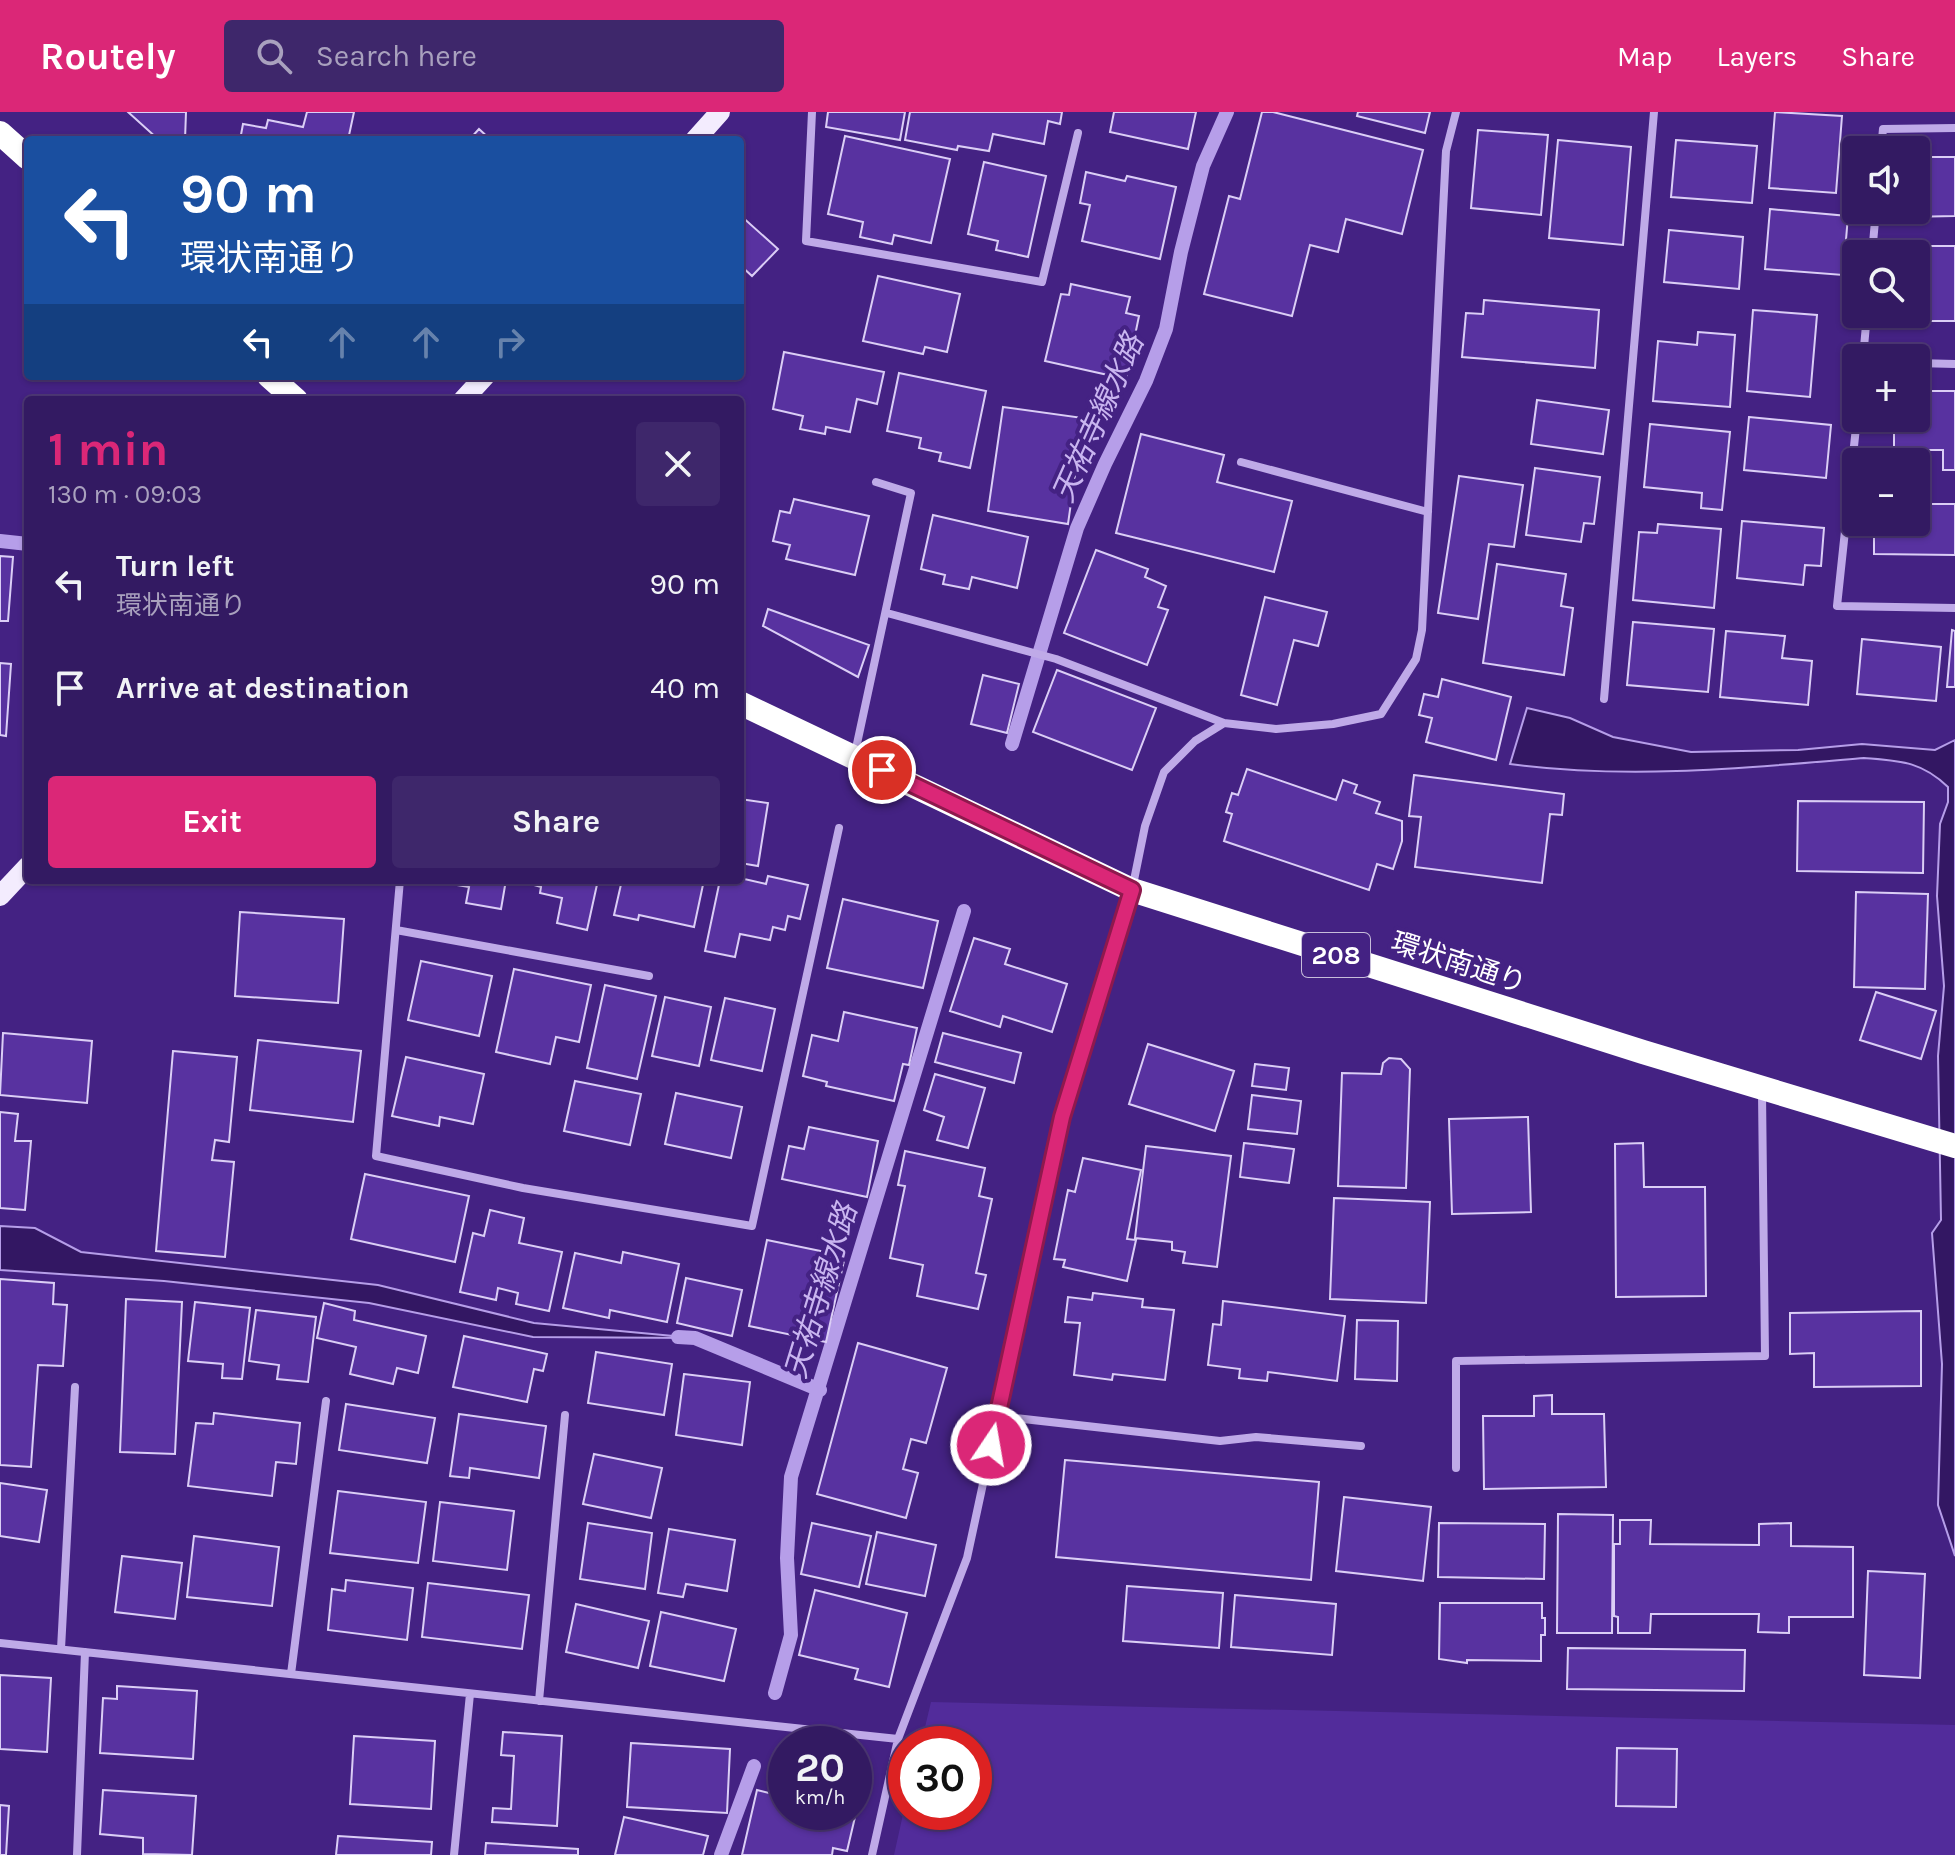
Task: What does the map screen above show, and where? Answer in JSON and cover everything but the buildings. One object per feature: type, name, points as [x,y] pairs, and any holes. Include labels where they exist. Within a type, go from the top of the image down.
[{"type":"highway","points":[[0,133],[24,154]]},
{"type":"highway","points":[[274,380],[292,396]]},
{"type":"highway","name":"環状南通り","points":[[744,705],[1132,890],[1955,1146]]},
{"type":"main road","points":[[699,136],[720,112]]},
{"type":"main road","points":[[467,396],[481,380]]},
{"type":"main road","points":[[0,896],[24,870]]},
{"type":"street","points":[[812,112],[806,241],[1042,282],[1078,133]]},
{"type":"street","points":[[887,613],[1056,659],[1224,723],[1276,729],[1333,724],[1381,714],[1416,659],[1422,630],[1446,151],[1456,112]]},
{"type":"street","points":[[1604,699],[1654,112]]},
{"type":"street","points":[[1882,136],[1883,129],[1955,128]]},
{"type":"street","points":[[1930,363],[1955,364]]},
{"type":"street","points":[[1856,432],[1837,606],[1955,608]]},
{"type":"street","points":[[1241,462],[1428,512]]},
{"type":"street","points":[[855,757],[911,493],[876,482]]},
{"type":"street","points":[[903,1726],[967,1558],[1062,1117],[1132,890],[1145,826],[1164,772],[1195,741],[1224,723]]},
{"type":"street","points":[[400,884],[376,1156],[523,1188],[752,1226],[839,828]]},
{"type":"street","points":[[396,930],[649,976]]},
{"type":"street","points":[[1456,1468],[1456,1361],[1765,1356],[1762,1088]]},
{"type":"street","points":[[61,1649],[75,1387]]},
{"type":"street","points":[[291,1674],[326,1401]]},
{"type":"street","points":[[539,1701],[565,1415]]},
{"type":"street","points":[[997,1416],[1220,1441],[1256,1437],[1361,1446]]},
{"type":"street","points":[[0,1643],[888,1738]]},
{"type":"street","points":[[77,1855],[85,1652]]},
{"type":"street","points":[[454,1855],[470,1694]]},
{"type":"street","points":[[872,1855],[888,1784]]},
{"type":"shaded area","points":[[1527,708],[1570,718],[1613,737],[1691,752],[1798,750],[1862,744],[1935,750],[1955,740],[1955,1556],[1938,1505],[1942,1364],[1932,1233],[1941,1220],[1938,1056],[1944,986],[1937,896],[1940,824],[1948,802],[1948,787],[1919,767],[1864,758],[1731,769],[1643,772],[1510,764]]},
{"type":"shaded area","points":[[0,1226],[35,1228],[81,1252],[378,1285],[534,1323],[695,1338],[533,1337],[369,1303],[164,1281],[0,1270]]},
{"type":"shaded area","points":[[931,1702],[1955,1725],[1955,1855],[894,1855],[900,1830],[992,1830],[992,1726],[925,1726]]},
{"type":"waterway","name":"天祐寺線水路","points":[[1012,744],[1077,528],[1146,381],[1166,329],[1181,252],[1203,166],[1227,112]]},
{"type":"waterway","points":[[0,541],[24,544]]},
{"type":"waterway","name":"天祐寺線水路","points":[[775,1693],[791,1635],[787,1558],[791,1477],[964,911]]},
{"type":"waterway","points":[[678,1337],[695,1338],[820,1390]]},
{"type":"waterway","name":"天祐寺線水路","points":[[721,1855],[754,1766]]},
{"type":"route","points":[[882,770],[1132,890],[1062,1117],[991,1445]]}]
